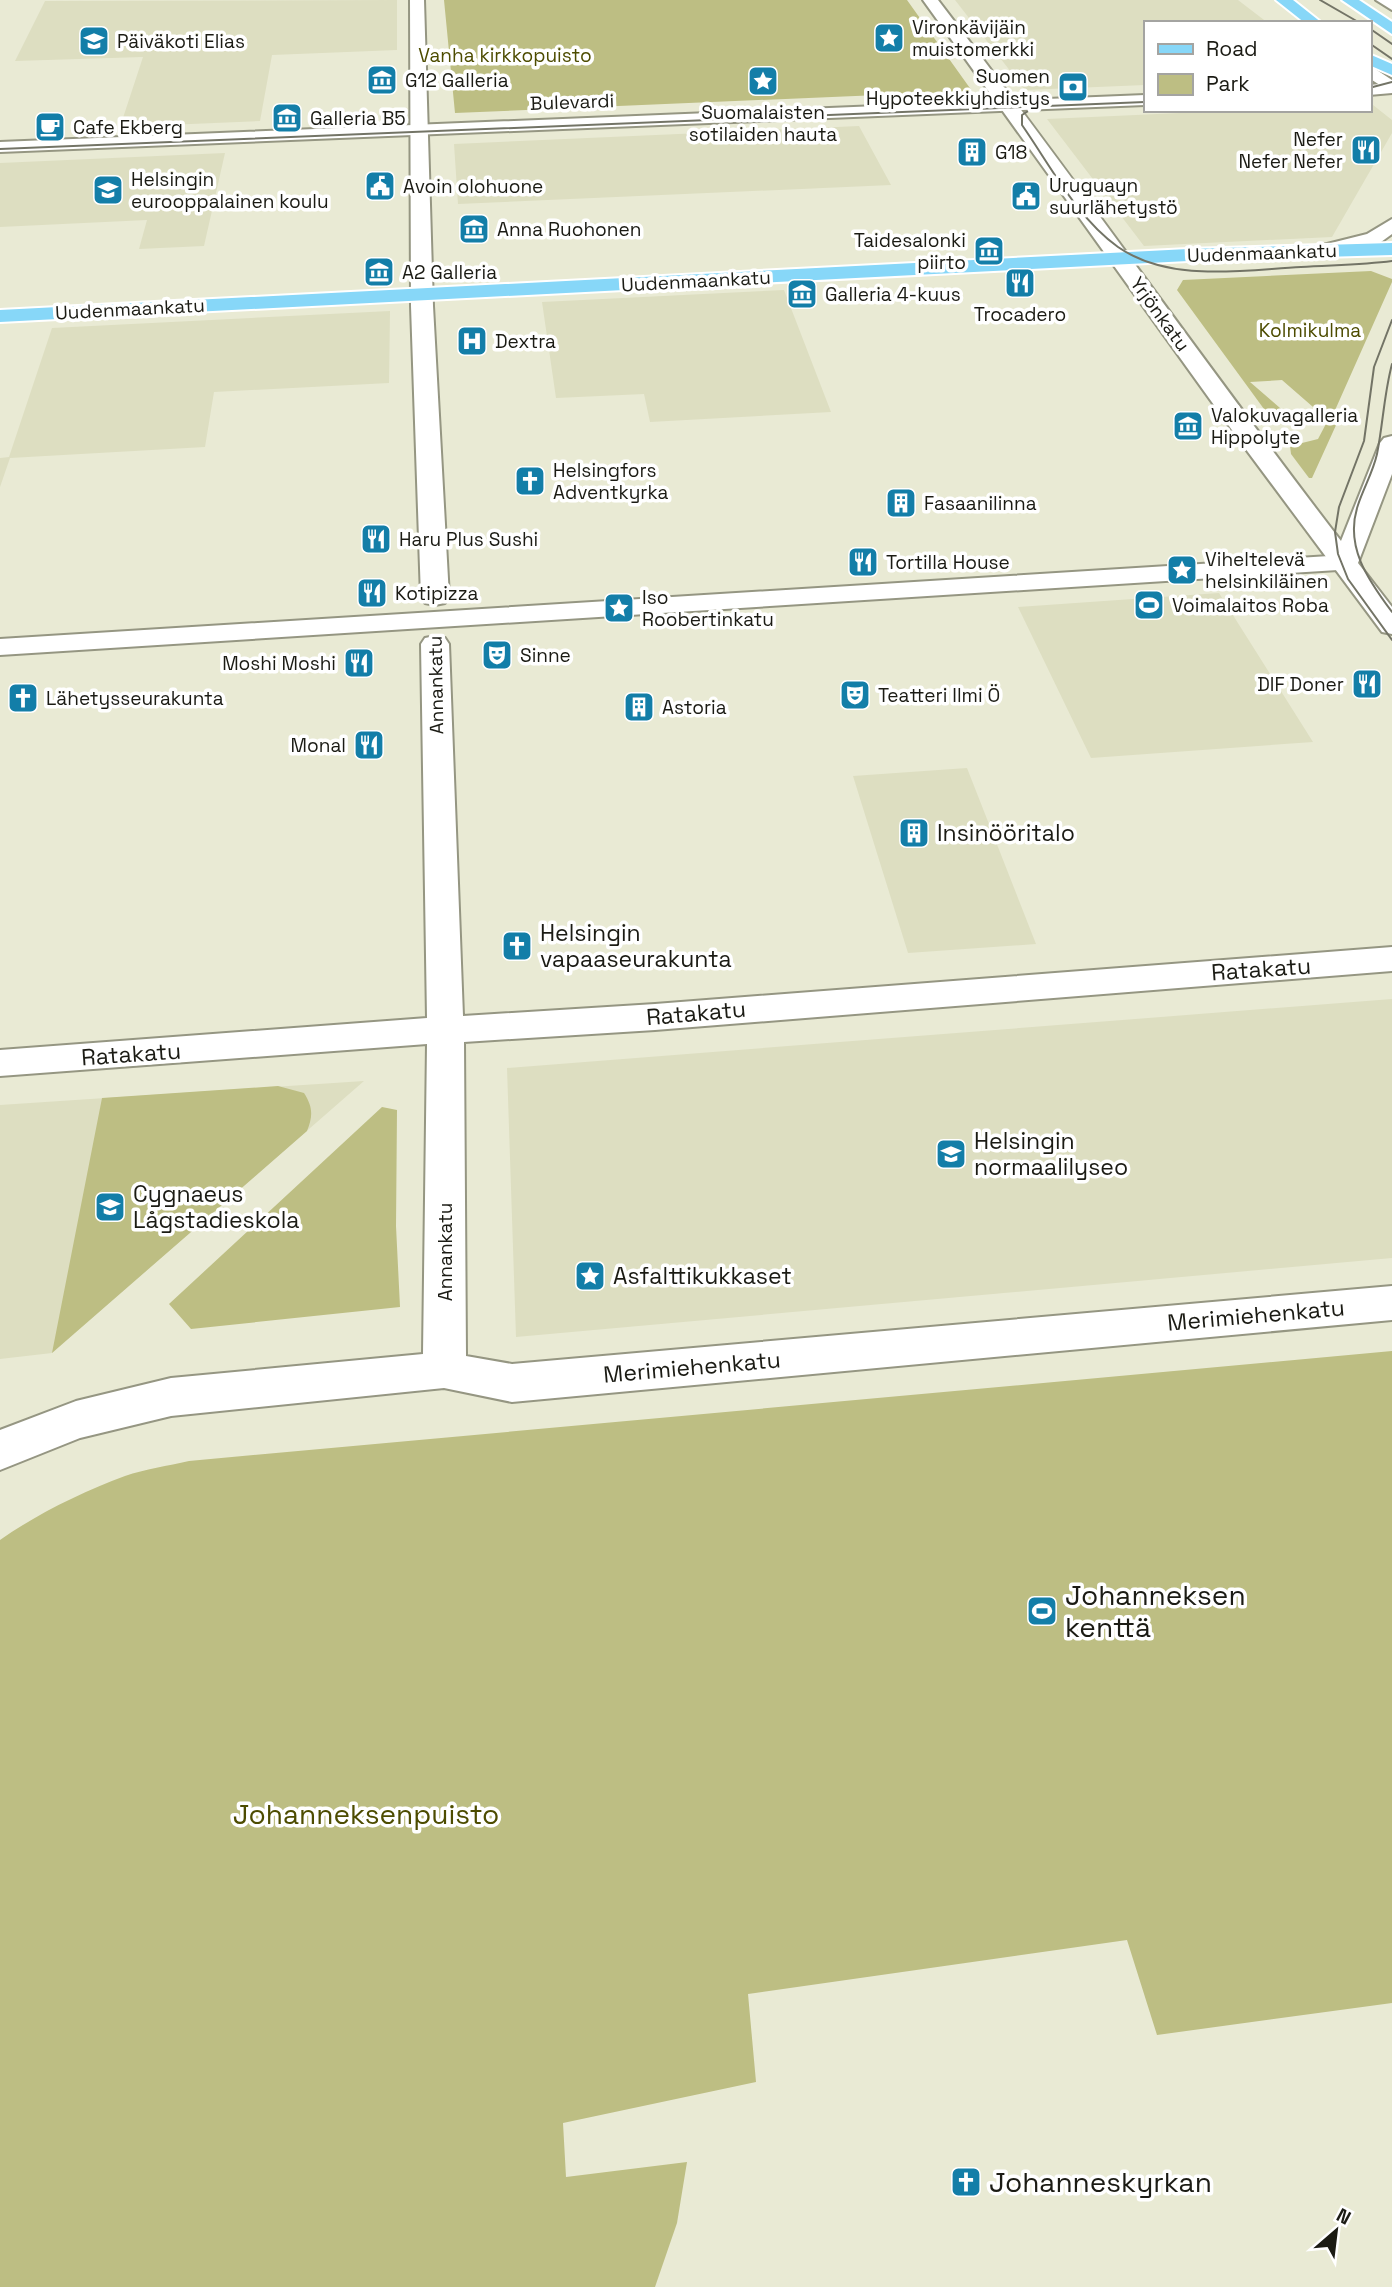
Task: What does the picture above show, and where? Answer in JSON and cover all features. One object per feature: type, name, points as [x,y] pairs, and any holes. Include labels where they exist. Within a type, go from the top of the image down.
[{"type":"main road","points":[[1283,0],[1312,21]]},
{"type":"main road","points":[[1349,0],[1392,29]]},
{"type":"main road","points":[[1371,60],[1392,70]]},
{"type":"main road","name":"Uudenmaankatu","points":[[0,316],[1392,248]]},
{"type":"street","name":"Annankatu","points":[[417,0],[422,295],[435,619],[445,1031],[444,1370]]},
{"type":"street","name":"Yrjönkatu","points":[[930,0],[1250,439],[1392,626]]},
{"type":"street","points":[[1383,0],[1392,6]]},
{"type":"street","points":[[1371,72],[1392,88]]},
{"type":"street","points":[[1371,90],[1392,88]]},
{"type":"street","name":"Bulevardi","points":[[0,147],[1144,100]]},
{"type":"street","points":[[1330,249],[1374,238],[1392,225]]},
{"type":"street","points":[[1350,570],[1392,443]]},
{"type":"street","points":[[0,647],[45,655],[144,649],[356,635],[435,619],[525,613],[577,623],[718,611],[912,601],[1000,588],[1176,585],[1288,568],[1350,570],[1392,585]]},
{"type":"street","points":[[525,613],[529,640]]},
{"type":"street","name":"Ratakatu","points":[[0,1063],[1392,959]]},
{"type":"street","name":"Merimiehenkatu","points":[[0,1450],[76,1420],[172,1397],[444,1370],[512,1383],[1392,1303]]},
{"type":"shaded area","points":[[397,0],[397,50],[272,55],[260,121],[120,127],[143,57],[15,61],[45,1]]},
{"type":"shaded area","points":[[955,0],[1238,0],[1265,21],[1144,21],[1144,85],[1025,90]]},
{"type":"shaded area","points":[[1373,105],[1392,120],[1392,133],[1332,237],[1144,246],[1047,119],[1202,112],[1371,112]]},
{"type":"shaded area","points":[[859,126],[891,185],[458,204],[454,144]]},
{"type":"shaded area","name":"Helsingin eurooppalainen koulu","points":[[225,153],[204,246],[139,249],[147,220],[0,227],[0,163]]},
{"type":"shaded area","points":[[784,290],[831,412],[650,422],[644,394],[556,398],[542,302]]},
{"type":"shaded area","points":[[390,311],[389,383],[214,392],[205,447],[10,458],[0,487],[0,458],[9,457],[52,328]]},
{"type":"shaded area","points":[[1219,593],[1313,742],[1091,758],[1018,607]]},
{"type":"shaded area","name":"Insinööritalo","points":[[967,768],[1036,944],[908,953],[853,776]]},
{"type":"shaded area","name":"Helsingin normaalilyseo","points":[[1392,999],[1392,1258],[516,1337],[507,1068]]},
{"type":"shaded area","name":"Cygnaeus Lågstadieskola","points":[[364,1081],[52,1353],[0,1359],[0,1105]]},
{"type":"green space","name":"Vanha kirkkopuisto","points":[[444,0],[907,0],[972,91],[455,113]]},
{"type":"green space","name":"Kolmikulma","points":[[1371,271],[1392,279],[1392,282],[1336,408],[1337,423],[1312,478],[1309,478],[1291,454],[1290,446],[1318,439],[1328,420],[1282,380],[1250,382],[1288,415],[1286,421],[1275,424],[1177,290],[1183,280]]},
{"type":"green space","name":"Cygnaeus Lågstadieskola","points":[[278,1086],[304,1093],[311,1112],[307,1131],[52,1353],[102,1098]]},
{"type":"green space","points":[[382,1107],[397,1110],[396,1226],[400,1307],[191,1329],[169,1304]]},
{"type":"green space","name":"Johanneksenpuisto","points":[[1392,1351],[1392,2003],[1157,2035],[1127,1940],[748,1994],[756,2082],[563,2123],[566,2177],[687,2162],[677,2223],[655,2287],[0,2287],[0,1540],[14,1530],[76,1496],[109,1482],[140,1471],[189,1461]]},
{"type":"tram line","points":[[1320,0],[1357,21]]},
{"type":"tram line","points":[[1371,29],[1392,44]]},
{"type":"tram line","points":[[1371,44],[1392,59]]},
{"type":"tram line","points":[[1371,87],[1392,82]]},
{"type":"tram line","points":[[1035,107],[1144,102]]},
{"type":"tram line","points":[[0,149],[1035,107]]},
{"type":"tram line","points":[[1035,107],[1022,115],[1022,125],[1054,174],[1077,206],[1103,235],[1138,258],[1160,266],[1207,272],[1392,261]]},
{"type":"tram line","points":[[1392,320],[1374,367],[1364,441],[1339,507],[1335,532],[1338,554],[1348,579],[1392,640]]},
{"type":"tram line","points":[[1392,364],[1377,454],[1354,520],[1356,548],[1361,562],[1392,612]]},
{"type":"place","name":"Vironkävijäin muistomerkki","points":[[889,38]]},
{"type":"place","name":"Päiväkoti Elias","points":[[94,41]]},
{"type":"place","name":"G12 Galleria","points":[[382,80]]},
{"type":"place","name":"Suomalaisten sotilaiden hauta","points":[[763,81]]},
{"type":"place","name":"Suomen Hypoteekkiyhdistys","points":[[1073,87]]},
{"type":"place","name":"Galleria B5","points":[[287,118]]},
{"type":"place","name":"Cafe Ekberg","points":[[50,127]]},
{"type":"place","name":"Nefer Nefer Nefer","points":[[1366,150]]},
{"type":"place","name":"G18","points":[[972,152]]},
{"type":"place","name":"Avoin olohuone","points":[[380,186]]},
{"type":"place","name":"Helsingin eurooppalainen koulu","points":[[108,190]]},
{"type":"place","name":"Uruguayn suurlähetystö","points":[[1026,196]]},
{"type":"place","name":"Anna Ruohonen","points":[[474,229]]},
{"type":"place","name":"Taidesalonki piirto","points":[[989,251]]},
{"type":"place","name":"A2 Galleria","points":[[379,272]]},
{"type":"place","name":"Trocadero","points":[[1020,283]]},
{"type":"place","name":"Galleria 4-kuus","points":[[802,294]]},
{"type":"place","name":"Dextra","points":[[472,341]]},
{"type":"place","name":"Valokuvagalleria Hippolyte","points":[[1188,426]]},
{"type":"place","name":"Helsingfors Adventkyrka","points":[[530,481]]},
{"type":"place","name":"Fasaanilinna","points":[[901,503]]},
{"type":"place","name":"Haru Plus Sushi","points":[[376,539]]},
{"type":"place","name":"Tortilla House","points":[[863,562]]},
{"type":"place","name":"Viheltelevä helsinkiläinen","points":[[1182,570]]},
{"type":"place","name":"Kotipizza","points":[[372,593]]},
{"type":"place","name":"Voimalaitos Roba","points":[[1149,605]]},
{"type":"place","name":"Iso Roobertinkatu","points":[[619,608]]},
{"type":"place","name":"Sinne","points":[[497,655]]},
{"type":"place","name":"Moshi Moshi","points":[[359,663]]},
{"type":"place","name":"DIF Doner","points":[[1367,684]]},
{"type":"place","name":"Teatteri Ilmi Ö","points":[[855,695]]},
{"type":"place","name":"Lähetysseurakunta","points":[[23,698]]},
{"type":"place","name":"Astoria","points":[[639,707]]},
{"type":"place","name":"Monal","points":[[369,745]]},
{"type":"place","name":"Insinööritalo","points":[[914,833]]},
{"type":"place","name":"Helsingin vapaaseurakunta","points":[[517,946]]},
{"type":"place","name":"Helsingin normaalilyseo","points":[[951,1154]]},
{"type":"place","name":"Cygnaeus Lågstadieskola","points":[[110,1207]]},
{"type":"place","name":"Asfalttikukkaset","points":[[590,1276]]},
{"type":"place","name":"Johanneksen kenttä","points":[[1042,1611]]},
{"type":"place","name":"Johanneskyrkan","points":[[966,2182]]}]
